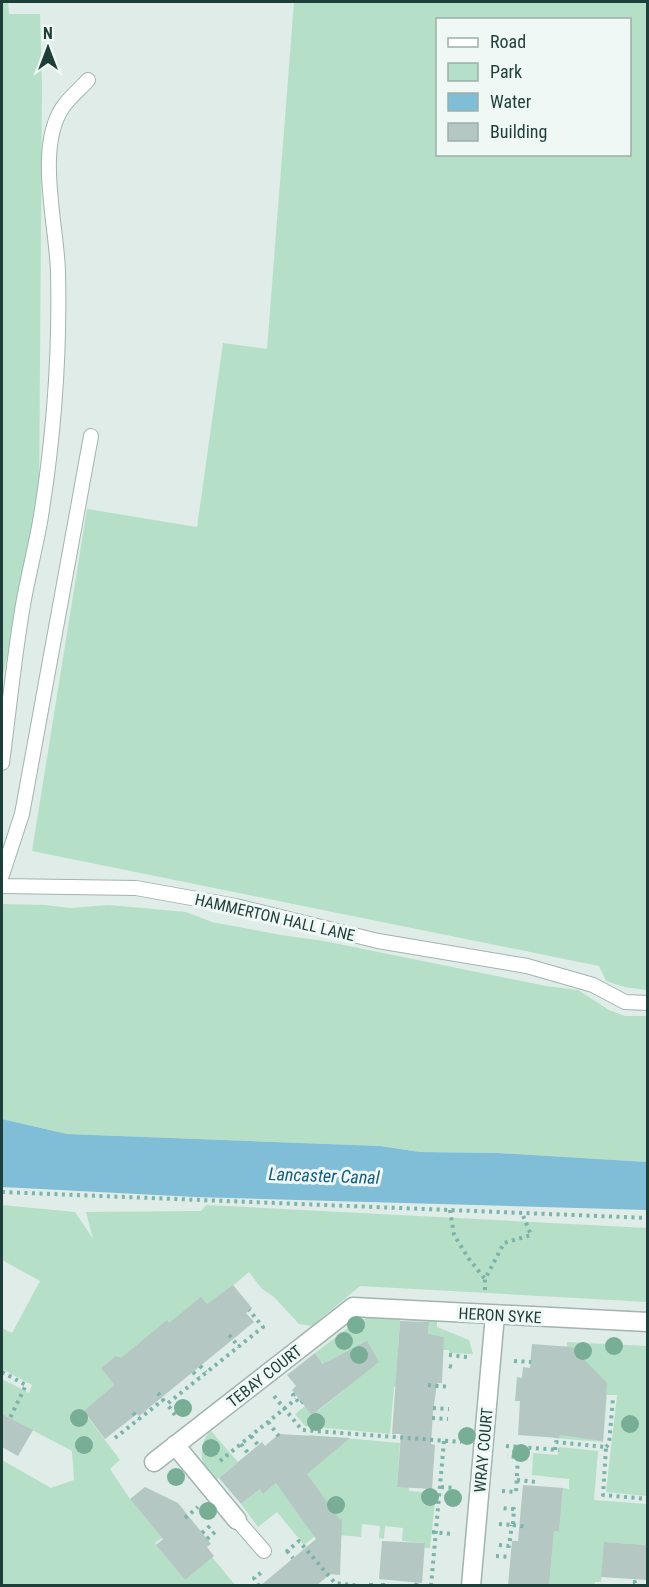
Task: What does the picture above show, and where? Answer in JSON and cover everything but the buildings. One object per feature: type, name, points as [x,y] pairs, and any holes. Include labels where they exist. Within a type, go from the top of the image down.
[{"type":"street","name":"HERON SYKE","points":[[353,1307],[648,1322]]},
{"type":"street","name":"TEBAY COURT","points":[[154,1462],[353,1307]]},
{"type":"street","name":"WRAY COURT","points":[[471,1586],[495,1315]]},
{"type":"street","points":[[175,1445],[237,1520]]},
{"type":"lane","points":[[2,763],[23,607],[41,518],[54,422],[60,330],[58,265],[51,212],[49,160],[54,127],[63,108],[88,80]]},
{"type":"lane","points":[[2,875],[22,813],[91,436]]},
{"type":"lane","name":"HAMMERTON HALL LANE","points":[[2,886],[136,888],[236,906],[378,941],[528,966],[593,985],[625,1002],[648,1003]]},
{"type":"lane","points":[[237,1520],[264,1551]]},
{"type":"path","points":[[2,1192],[648,1218]]},
{"type":"path","points":[[450,1210],[454,1235],[469,1259],[486,1279]]},
{"type":"path","points":[[485,1298],[486,1279],[504,1243],[531,1235],[522,1213]]},
{"type":"path","points":[[115,1438],[199,1378],[263,1327],[249,1310]]},
{"type":"path","points":[[229,1335],[239,1347]]},
{"type":"path","points":[[449,1355],[475,1358]]},
{"type":"path","points":[[510,1361],[531,1362]]},
{"type":"path","points":[[200,1366],[206,1372]]},
{"type":"path","points":[[2,1372],[26,1385],[10,1418]]},
{"type":"path","points":[[193,1372],[199,1378]]},
{"type":"path","points":[[428,1385],[450,1387]]},
{"type":"path","points":[[268,1389],[302,1430],[470,1443]]},
{"type":"path","points":[[158,1393],[190,1434]]},
{"type":"path","points":[[295,1394],[293,1395],[300,1404],[302,1402]]},
{"type":"path","points":[[613,1398],[609,1444],[606,1447],[603,1495],[648,1499]]},
{"type":"path","points":[[200,1476],[296,1399]]},
{"type":"path","points":[[433,1408],[448,1409]]},
{"type":"path","points":[[134,1413],[139,1419]]},
{"type":"path","points":[[432,1418],[448,1419]]},
{"type":"path","points":[[268,1422],[281,1439]]},
{"type":"path","points":[[251,1436],[258,1445]]},
{"type":"path","points":[[431,1586],[444,1441]]},
{"type":"path","points":[[497,1446],[557,1450],[556,1442],[606,1447]]},
{"type":"path","points":[[242,1444],[248,1453]]},
{"type":"path","points":[[517,1480],[536,1482]]},
{"type":"path","points":[[513,1525],[528,1527]]},
{"type":"path","points":[[202,1533],[207,1529]]},
{"type":"path","points":[[280,1557],[298,1541],[335,1583],[362,1586]]},
{"type":"path","points":[[287,1551],[293,1558]]},
{"type":"path","points":[[259,1586],[254,1578],[267,1567]]},
{"type":"path","points":[[335,1583],[336,1576]]},
{"type":"path","points":[[370,1586],[371,1579]]},
{"type":"path","points":[[383,1580],[383,1586]]},
{"type":"green space","points":[[2,2],[8,2],[9,14],[40,14],[42,85],[39,501],[2,681]]},
{"type":"green space","points":[[294,2],[647,2],[647,990],[624,987],[606,981],[599,966],[32,851],[87,509],[197,527],[223,343],[267,349]]},
{"type":"green space","points":[[2,904],[70,908],[109,905],[186,912],[212,922],[324,941],[546,986],[578,990],[609,1010],[625,1016],[647,1016],[647,1162],[498,1153],[420,1152],[380,1146],[67,1134],[2,1119]]},
{"type":"green space","points":[[2,1205],[75,1212],[93,1239],[86,1212],[201,1211],[206,1205],[647,1228],[647,1302],[360,1286],[312,1326],[299,1324],[274,1297],[261,1288],[249,1272],[194,1319],[138,1344],[125,1355],[135,1368],[115,1356],[104,1365],[104,1372],[114,1385],[84,1412],[120,1460],[110,1469],[130,1499],[160,1535],[162,1538],[155,1543],[185,1580],[212,1557],[235,1585],[2,1585],[2,1460],[51,1488],[74,1480],[72,1451],[2,1414],[2,1379],[29,1393],[32,1385],[2,1369],[2,1328],[12,1333],[40,1281],[2,1260]]},
{"type":"green space","points":[[378,1315],[437,1320],[437,1327],[469,1340],[473,1354],[449,1353],[449,1350],[443,1350],[444,1337],[428,1336],[429,1322],[400,1320],[398,1348],[428,1390],[394,1387],[390,1434],[305,1426],[295,1414],[310,1402],[318,1411],[344,1390],[315,1353],[357,1321]]},
{"type":"green space","points":[[567,1342],[647,1346],[646,1496],[606,1492],[617,1395],[607,1395],[603,1442],[553,1438],[558,1370],[567,1350]]},
{"type":"green space","points":[[211,1431],[238,1462],[216,1480],[206,1470],[202,1459],[203,1443]]},
{"type":"green space","points":[[309,1435],[400,1443],[397,1486],[409,1487],[409,1491],[436,1493],[430,1548],[425,1548],[425,1543],[402,1541],[403,1528],[385,1526],[384,1539],[379,1538],[380,1526],[362,1524],[361,1537],[337,1535],[338,1518],[304,1545],[277,1512],[258,1527],[241,1504],[260,1489],[263,1494],[279,1480],[304,1439]]},
{"type":"green space","points":[[559,1447],[598,1451],[594,1500],[647,1504],[647,1545],[605,1542],[601,1582],[595,1582],[594,1585],[549,1585],[554,1531],[559,1532],[563,1488],[569,1489],[569,1479],[532,1475],[533,1453],[558,1455]]},
{"type":"water","name":"Lancaster Canal","points":[[2,1119],[67,1134],[380,1146],[420,1152],[498,1153],[647,1162],[647,1210],[195,1197],[2,1187]]}]
